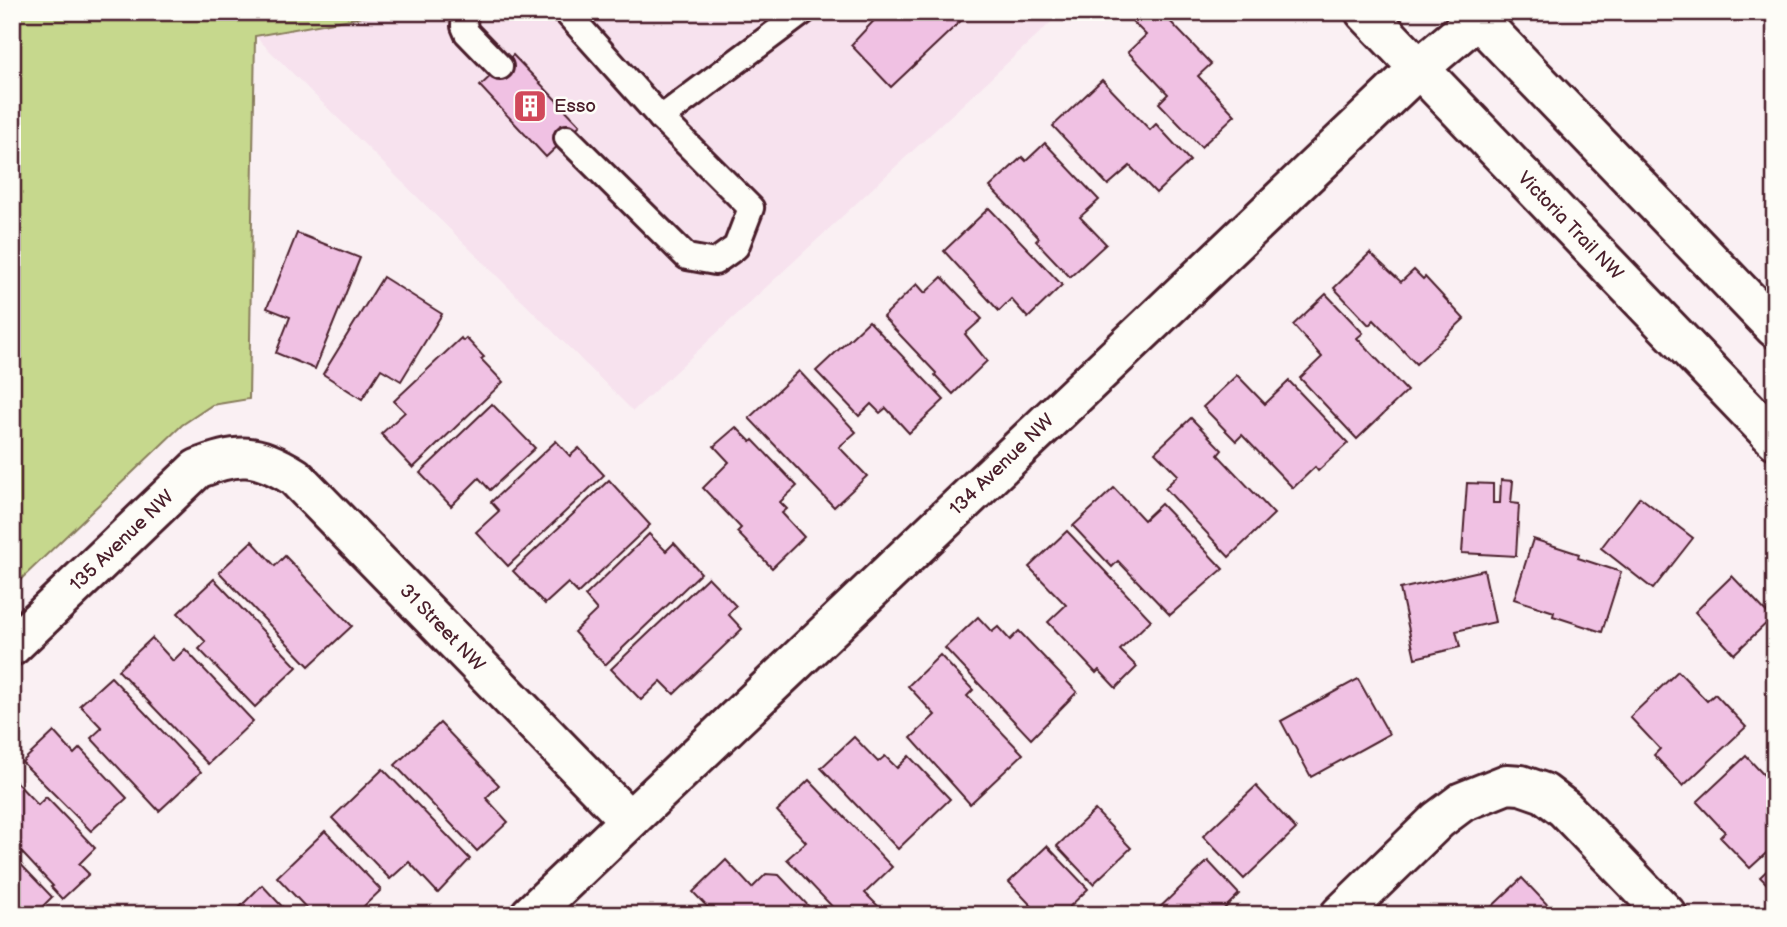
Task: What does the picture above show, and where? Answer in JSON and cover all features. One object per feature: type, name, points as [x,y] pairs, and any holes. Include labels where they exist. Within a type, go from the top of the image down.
[{"type":"street","name":"Victoria Trail NW","points":[[1366,12],[1775,439]]},
{"type":"street","name":"134 Avenue NW","points":[[530,915],[1474,15]]},
{"type":"street","points":[[1474,15],[1775,328]]},
{"type":"street","name":"31 Street NW","points":[[242,456],[261,459],[295,477],[629,820]]},
{"type":"street","name":"135 Avenue NW","points":[[12,646],[197,469],[217,461],[242,456]]},
{"type":"street","points":[[1340,915],[1438,820],[1462,802],[1507,785],[1521,785],[1544,793],[1565,809],[1667,915]]},
{"type":"lane","points":[[466,12],[464,26],[467,33],[500,67]]},
{"type":"lane","points":[[566,12],[661,118],[751,208],[736,247],[715,261],[687,257],[567,138]]},
{"type":"lane","points":[[661,118],[803,12]]},
{"type":"shaded area","points":[[390,12],[1062,12],[633,411],[255,36]]},
{"type":"green space","points":[[12,12],[390,12],[255,36],[249,399],[212,405],[182,425],[14,586]]},
{"type":"building","points":[[882,12],[962,12],[966,16],[891,87],[851,45]]},
{"type":"building","points":[[1143,12],[1157,12],[1164,19],[1166,17],[1211,64],[1198,76],[1235,115],[1201,147],[1159,103],[1168,94],[1128,52],[1146,35],[1133,22]]},
{"type":"building","name":"Esso","points":[[513,55],[580,125],[546,157],[480,86]]},
{"type":"building","points":[[1102,80],[1150,130],[1156,124],[1190,161],[1156,193],[1130,166],[1108,185],[1053,126]]},
{"type":"building","points":[[1045,143],[1099,200],[1080,217],[1106,244],[1070,277],[1036,241],[1039,238],[990,187],[1022,157],[1026,161]]},
{"type":"building","points":[[989,208],[1062,285],[1028,318],[1011,299],[999,311],[944,251]]},
{"type":"building","points":[[297,233],[360,258],[315,369],[276,353],[290,317],[267,308]]},
{"type":"building","points":[[1370,253],[1401,282],[1414,270],[1423,279],[1425,277],[1464,319],[1416,364],[1374,320],[1369,325],[1334,288]]},
{"type":"building","points":[[383,277],[442,314],[401,381],[381,369],[362,399],[323,374]]},
{"type":"building","points":[[942,277],[982,319],[965,334],[987,361],[953,394],[883,317],[917,284],[925,293]]},
{"type":"building","points":[[1326,294],[1363,333],[1357,338],[1407,391],[1357,439],[1300,378],[1322,357],[1293,325]]},
{"type":"building","points":[[869,321],[944,400],[909,433],[886,408],[880,413],[871,404],[859,416],[816,371]]},
{"type":"building","points":[[461,338],[463,341],[466,338],[503,382],[413,468],[381,434],[405,412],[394,401]]},
{"type":"building","points":[[799,371],[856,432],[839,447],[867,476],[834,507],[749,418]]},
{"type":"building","points":[[1237,375],[1265,404],[1289,381],[1348,443],[1318,471],[1315,467],[1293,488],[1242,435],[1236,441],[1203,407]]},
{"type":"building","points":[[492,404],[535,448],[490,490],[479,478],[451,506],[420,473]]},
{"type":"building","points":[[1191,418],[1222,450],[1218,455],[1274,514],[1229,557],[1165,488],[1178,475],[1155,452]]},
{"type":"building","points":[[736,427],[751,442],[753,440],[797,486],[780,502],[787,509],[782,513],[804,537],[772,568],[737,532],[741,528],[703,488],[729,462],[714,446]]},
{"type":"building","points":[[556,441],[570,456],[579,448],[604,475],[508,566],[476,532],[499,511],[491,502]]},
{"type":"building","points":[[609,480],[650,525],[578,593],[568,583],[545,604],[513,571]]},
{"type":"building","points":[[1501,480],[1513,481],[1511,503],[1519,504],[1516,556],[1462,553],[1467,483],[1493,484],[1493,503],[1500,503]]},
{"type":"building","points":[[1114,488],[1144,520],[1161,504],[1223,569],[1170,615],[1118,561],[1112,567],[1073,526]]},
{"type":"building","points":[[1640,497],[1693,538],[1653,589],[1601,548]]},
{"type":"building","points":[[1067,531],[1151,620],[1120,650],[1137,667],[1116,688],[1099,670],[1096,673],[1048,622],[1066,605],[1029,567]]},
{"type":"building","points":[[649,534],[666,551],[674,543],[701,573],[605,665],[574,632],[597,610],[585,596]]},
{"type":"building","points":[[1533,539],[1579,554],[1578,558],[1621,572],[1602,632],[1553,616],[1554,612],[1514,599]]},
{"type":"building","points":[[252,541],[275,566],[285,556],[352,626],[309,666],[219,572]]},
{"type":"building","points":[[1484,570],[1495,622],[1456,631],[1460,647],[1415,658],[1400,589]]},
{"type":"building","points":[[1732,576],[1772,618],[1734,654],[1695,612]]},
{"type":"building","points":[[708,577],[736,606],[728,614],[742,629],[674,694],[661,681],[641,700],[611,669]]},
{"type":"building","points":[[214,579],[297,667],[255,707],[199,649],[206,642],[178,613]]},
{"type":"building","points":[[978,617],[992,632],[998,627],[1010,640],[1019,631],[1077,692],[1031,739],[945,648]]},
{"type":"building","points":[[152,638],[173,661],[185,649],[253,721],[208,764],[118,670]]},
{"type":"building","points":[[940,655],[973,690],[967,696],[1023,754],[970,804],[911,738],[935,715],[908,686]]},
{"type":"building","points":[[1678,671],[1707,701],[1715,694],[1746,727],[1683,786],[1654,755],[1660,749],[1630,717]]},
{"type":"building","points":[[111,677],[201,772],[159,811],[91,738],[102,728],[80,705]]},
{"type":"building","points":[[1358,679],[1389,734],[1311,777],[1281,721]]},
{"type":"building","points":[[440,723],[499,785],[486,798],[508,822],[477,851],[395,765]]},
{"type":"building","points":[[54,732],[74,754],[80,748],[127,798],[91,831],[22,762]]},
{"type":"building","points":[[854,737],[878,762],[885,756],[897,768],[909,756],[950,799],[898,849],[821,768]]},
{"type":"building","points":[[1746,756],[1775,787],[1775,845],[1750,868],[1720,837],[1725,832],[1697,802]]},
{"type":"building","points":[[383,769],[470,859],[438,893],[409,862],[390,879],[332,818]]},
{"type":"building","points":[[12,778],[38,805],[46,797],[95,848],[79,864],[89,874],[62,899],[12,842]]},
{"type":"building","points":[[809,780],[892,867],[865,893],[879,907],[871,915],[852,915],[847,910],[840,915],[787,859],[806,842],[777,811]]},
{"type":"building","points":[[1256,786],[1296,829],[1244,879],[1203,836]]},
{"type":"building","points":[[1095,810],[1131,848],[1093,884],[1057,846]]},
{"type":"building","points":[[325,831],[381,890],[364,906],[373,915],[313,915],[277,877]]},
{"type":"building","points":[[1047,846],[1088,889],[1061,915],[1040,915],[1009,882]]},
{"type":"building","points":[[12,855],[52,897],[34,915],[12,915]]},
{"type":"building","points":[[726,860],[752,888],[766,874],[779,875],[817,915],[715,915],[693,892]]},
{"type":"building","points":[[1208,861],[1239,894],[1218,915],[1152,915]]},
{"type":"building","points":[[1775,863],[1775,892],[1760,877]]},
{"type":"building","points":[[1522,878],[1557,915],[1483,915]]},
{"type":"building","points":[[262,885],[290,915],[232,915]]},
{"type":"place","name":"Esso","points":[[530,106]]}]
